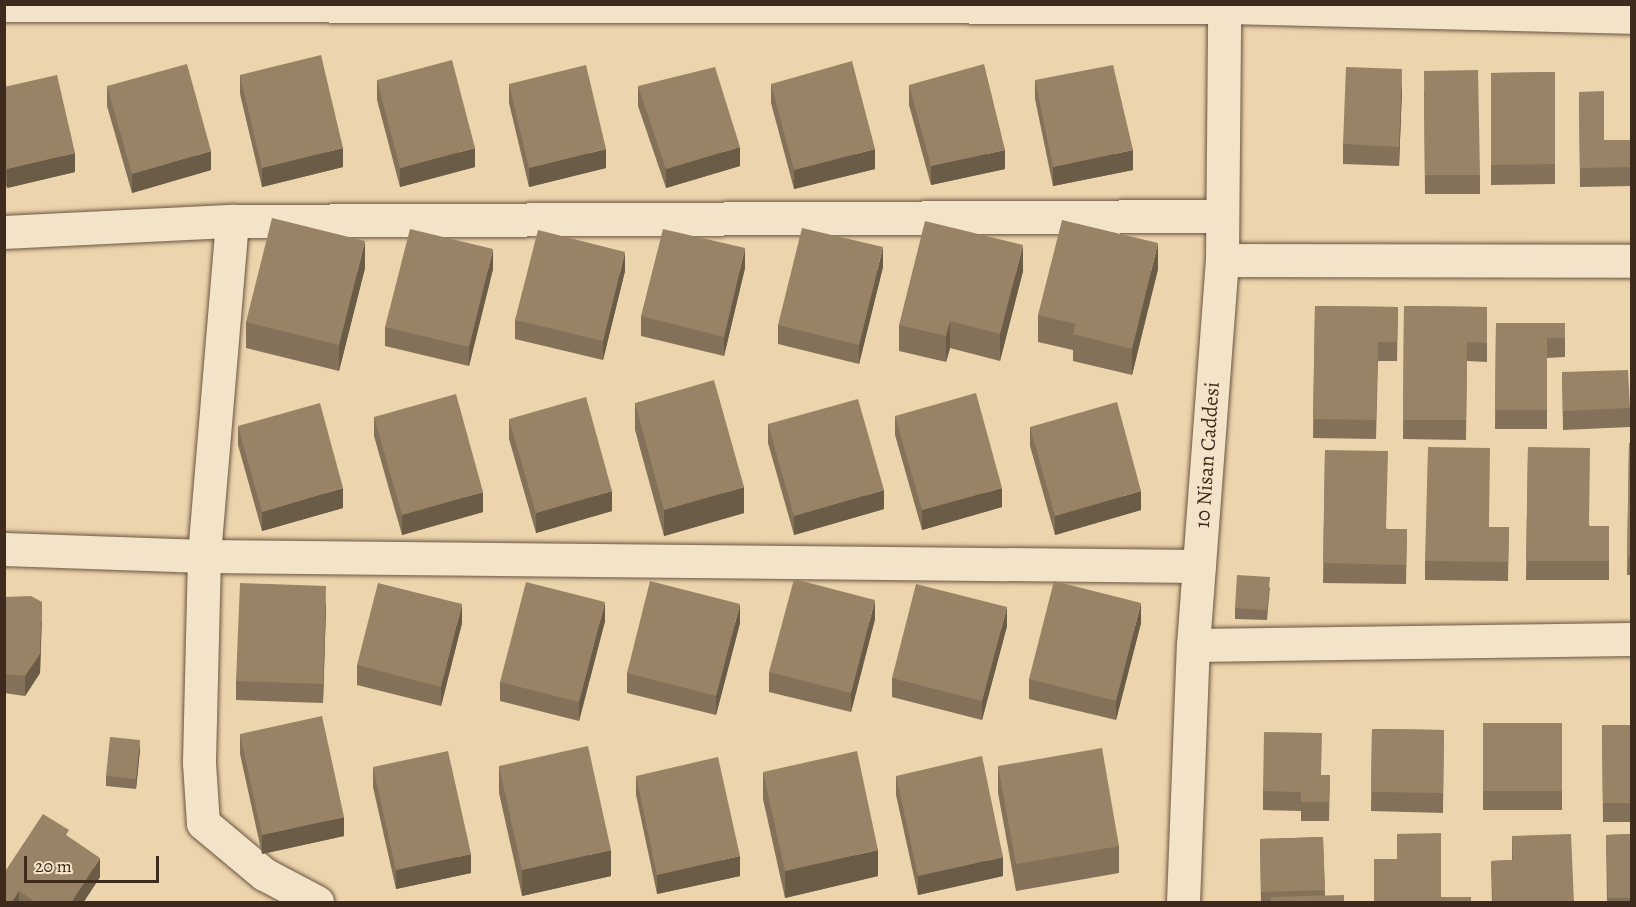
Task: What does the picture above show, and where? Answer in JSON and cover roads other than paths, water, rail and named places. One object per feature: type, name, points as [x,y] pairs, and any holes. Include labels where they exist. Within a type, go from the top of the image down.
[{"type":"street","points":[[4,5],[1224,7],[1632,17]]},
{"type":"street","name":"10 Nisan Caddesi","points":[[1183,903],[1193,645],[1222,261],[1224,7]]},
{"type":"street","points":[[4,232],[232,221],[1222,216]]},
{"type":"street","points":[[232,221],[204,556],[199,763],[203,824],[264,874],[317,903]]},
{"type":"street","points":[[1222,261],[1632,261]]},
{"type":"street","points":[[4,549],[204,556],[1198,566]]},
{"type":"street","points":[[1193,645],[1632,639]]}]
